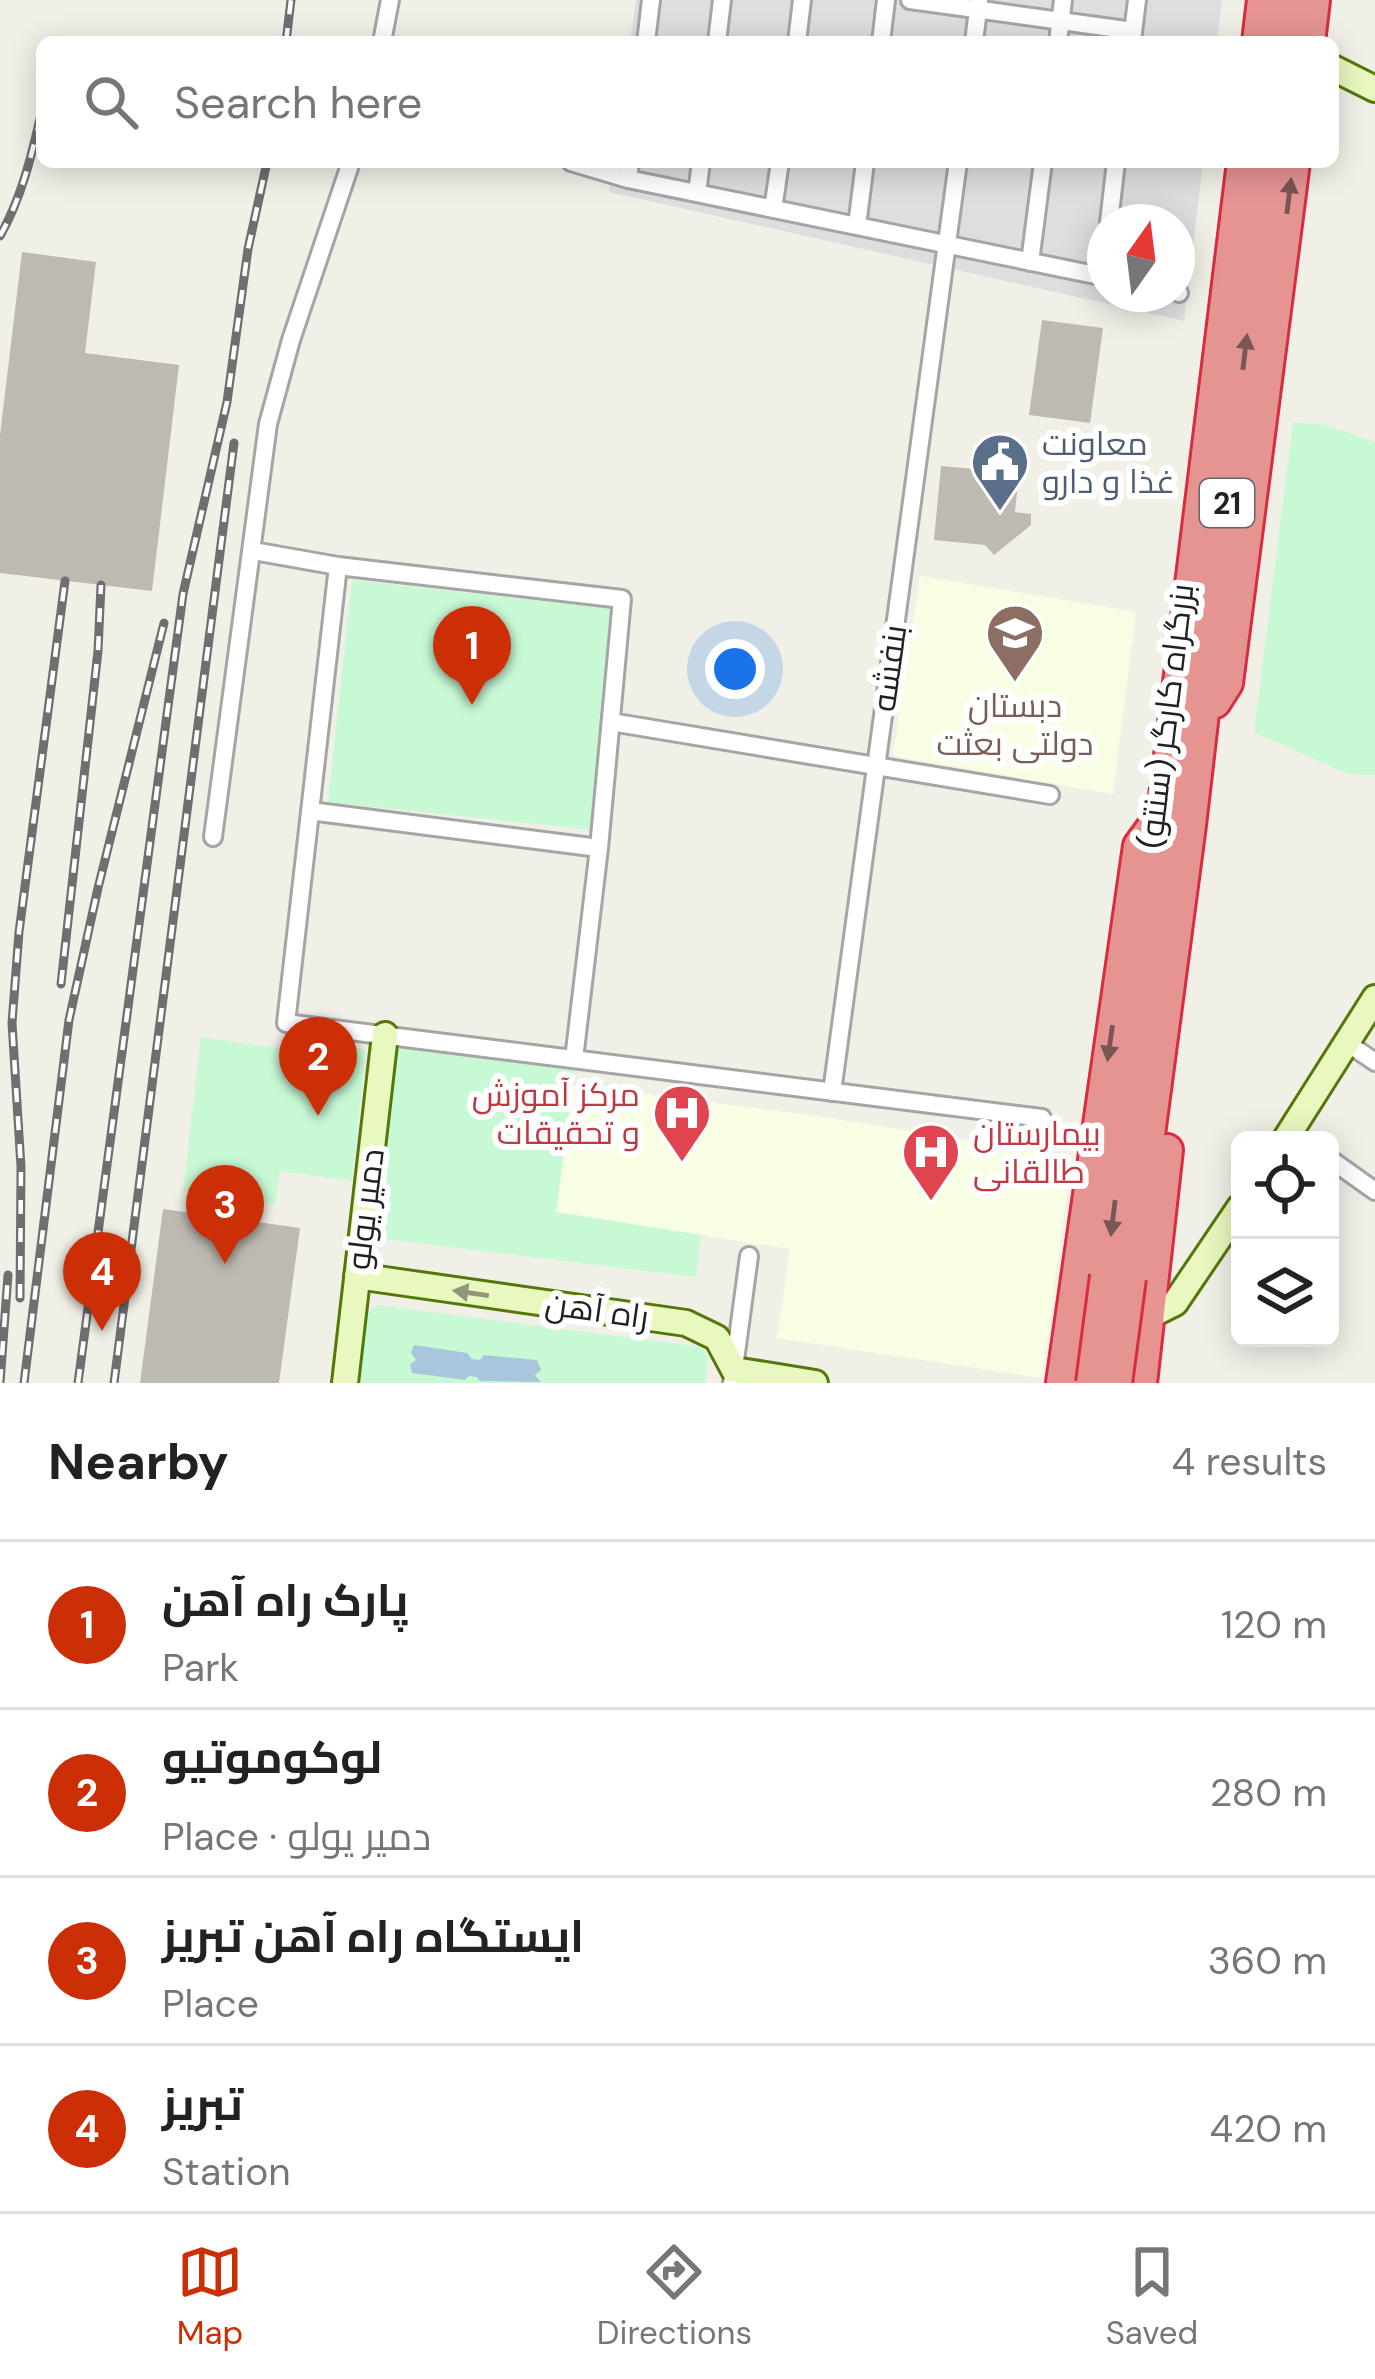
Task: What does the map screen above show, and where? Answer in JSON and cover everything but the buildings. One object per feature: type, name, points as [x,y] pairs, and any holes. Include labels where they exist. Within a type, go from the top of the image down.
[{"type":"highway","points":[[1259,36],[1263,0]]},
{"type":"highway","points":[[1282,36],[1287,0]]},
{"type":"highway","points":[[1310,36],[1314,0]]},
{"type":"highway","name":"بزرگراه کارگر (سنتو)","points":[[1118,1277],[1178,818],[1243,168]]},
{"type":"highway","name":"بزرگراه کارگر (سنتو)","points":[[1178,818],[1202,722],[1266,168]]},
{"type":"highway","points":[[1202,722],[1227,683],[1293,168]]},
{"type":"highway","points":[[1062,1383],[1139,846],[1178,818]]},
{"type":"highway","name":"21","points":[[1142,1383],[1195,938],[1178,818]]},
{"type":"highway","name":"21","points":[[1092,1383],[1118,1277]]},
{"type":"highway","name":"21","points":[[1116,1383],[1118,1277]]},
{"type":"highway","points":[[1075,1286],[1078,1300],[1093,1316],[1136,1322],[1149,1316]]},
{"type":"street","points":[[383,36],[390,0]]},
{"type":"street","points":[[647,36],[651,0]]},
{"type":"street","points":[[718,36],[722,0]]},
{"type":"street","points":[[797,36],[802,0]]},
{"type":"street","points":[[882,36],[886,0]]},
{"type":"street","points":[[910,0],[979,5],[1127,36]]},
{"type":"street","points":[[1059,36],[1063,0]]},
{"type":"street","points":[[1132,36],[1137,0]]},
{"type":"street","points":[[975,36],[979,5]]},
{"type":"street","points":[[1339,71],[1375,89]]},
{"type":"street","points":[[213,837],[268,424],[349,168]]},
{"type":"street","points":[[697,193],[700,168]]},
{"type":"street","points":[[773,209],[779,168]]},
{"type":"street","points":[[856,226],[864,168]]},
{"type":"street","name":"بنفشه","points":[[832,1092],[957,168]]},
{"type":"street","points":[[1030,262],[1041,168]]},
{"type":"street","points":[[1110,204],[1115,168]]},
{"type":"street","points":[[629,170],[697,193],[1087,274]]},
{"type":"street","points":[[253,551],[338,566],[622,599],[574,1059]]},
{"type":"street","points":[[338,566],[286,1023],[1042,1118]]},
{"type":"street","points":[[611,722],[1051,795]]},
{"type":"street","points":[[310,812],[599,848]]},
{"type":"street","points":[[1296,1131],[1375,998]]},
{"type":"street","name":"دمیر یولو","points":[[345,1383],[385,1035]]},
{"type":"street","points":[[1347,1042],[1375,1062]]},
{"type":"street","points":[[1339,1165],[1375,1191]]},
{"type":"street","points":[[1149,1316],[1175,1303],[1231,1220]]},
{"type":"street","points":[[749,1256],[733,1376],[815,1383]]},
{"type":"street","name":"راه آهن","points":[[357,1276],[686,1323],[717,1338],[733,1376]]},
{"type":"shaded area","points":[[636,0],[1222,0],[1218,36],[631,36]]},
{"type":"shaded area","points":[[612,168],[1202,168],[1195,229],[1195,204],[1087,204],[1087,299],[609,192]]},
{"type":"shaded area","points":[[1144,312],[1185,312],[1184,321]]},
{"type":"shaded area","name":"دبستان دولتی بعثت","points":[[920,576],[1136,612],[1113,794],[893,756]]},
{"type":"shaded area","name":"بیمارستان طالقانی","points":[[573,1085],[810,1115],[1072,1157],[1042,1378],[777,1338],[790,1249],[555,1212]]},
{"type":"green space","points":[[1293,422],[1326,425],[1375,442],[1375,775],[1348,774],[1254,732]]},
{"type":"green space","points":[[352,580],[615,609],[592,830],[328,802]]},
{"type":"green space","points":[[201,1037],[291,1050],[294,1040],[366,1049],[352,1181],[280,1171],[275,1204],[183,1191]]},
{"type":"green space","points":[[389,1041],[576,1063],[556,1212],[701,1235],[696,1277],[368,1237]]},
{"type":"green space","points":[[377,1305],[701,1347],[708,1358],[705,1383],[360,1383],[367,1314]]},
{"type":"water","points":[[414,1345],[467,1353],[480,1360],[484,1355],[537,1360],[541,1370],[535,1375],[541,1382],[412,1373]]},
{"type":"railway","points":[[287,36],[291,0]]},
{"type":"railway","points":[[0,236],[20,191],[36,134]]},
{"type":"railway","points":[[78,1383],[183,594],[227,402],[248,249],[266,168]]},
{"type":"railway","points":[[114,1383],[234,443]]},
{"type":"railway","points":[[20,1298],[21,1167],[12,1023],[19,932],[65,581]]},
{"type":"railway","points":[[61,984],[101,585]]},
{"type":"railway","points":[[24,1383],[69,1020],[164,623]]},
{"type":"railway","points":[[0,1383],[8,1275]]},
{"type":"place","name":"معاونت غذا و دارو","points":[[1000,513]]},
{"type":"place","name":"دبستان دولتی بعثت","points":[[1015,684]]},
{"type":"place","name":"پارک راه آهن","points":[[472,705]]},
{"type":"place","name":"لوکوموتیو","points":[[318,1116]]},
{"type":"place","name":"مرکز آموزش و تحقیقات","points":[[682,1164]]},
{"type":"place","name":"بیمارستان طالقانی","points":[[931,1203]]},
{"type":"place","name":"ایستگاه راه آهن تبریز","points":[[225,1264]]},
{"type":"place","name":"تبریز","points":[[102,1331]]}]
